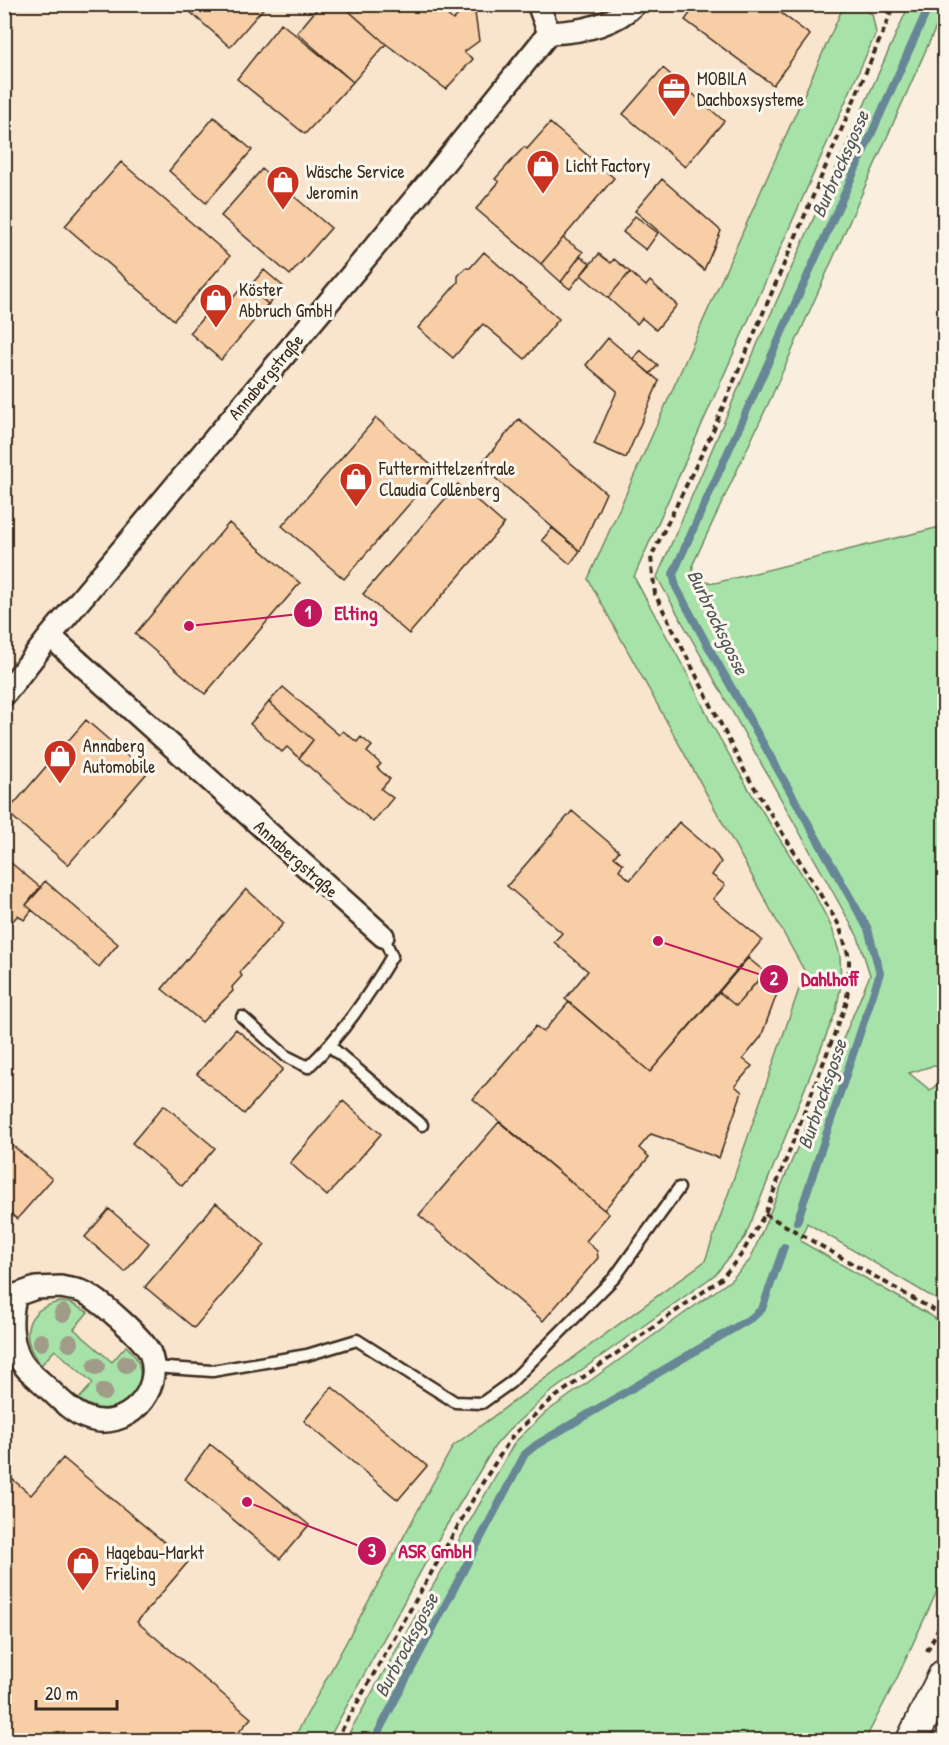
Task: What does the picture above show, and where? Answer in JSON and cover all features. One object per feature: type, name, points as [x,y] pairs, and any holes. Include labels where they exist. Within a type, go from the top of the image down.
[{"type":"main road","points":[[912,1740],[945,1675]]},
{"type":"street","points":[[538,4],[549,33],[588,29],[615,18],[635,4]]},
{"type":"street","name":"Annabergstraße","points":[[4,695],[50,636],[428,183],[549,33]]},
{"type":"street","name":"Annabergstraße","points":[[50,636],[383,936]]},
{"type":"street","points":[[61,1287],[82,1292],[96,1299],[143,1342],[150,1353],[153,1380],[140,1405],[130,1414],[103,1421],[89,1419],[76,1413],[25,1367],[18,1353],[12,1331],[10,1291],[61,1287]]},
{"type":"lane","points":[[242,1017],[286,1056],[308,1068],[330,1046],[369,994],[393,956],[383,936]]},
{"type":"lane","points":[[330,1046],[422,1125]]},
{"type":"lane","points":[[153,1367],[212,1371],[307,1355],[357,1340],[455,1402],[482,1403],[510,1383],[615,1277],[679,1188]]},
{"type":"path","points":[[878,4],[891,14]]},
{"type":"path","points":[[336,1740],[483,1482],[513,1435],[529,1417],[551,1400],[721,1279],[741,1255],[765,1214],[846,1004],[849,957],[839,925],[745,772],[655,594],[651,556],[711,435],[895,4]]},
{"type":"path","points":[[765,1214],[945,1316]]},
{"type":"shaded area","points":[[23,4],[844,5],[588,579],[805,972],[705,1261],[453,1446],[293,1740],[5,1740],[5,25]]},
{"type":"green space","points":[[844,5],[858,5],[872,14],[876,33],[634,577],[690,679],[711,723],[754,798],[815,895],[832,928],[840,955],[841,985],[836,1011],[745,1237],[716,1274],[548,1394],[509,1430],[495,1446],[443,1531],[328,1740],[293,1740],[453,1446],[705,1261],[805,972],[588,579]]},
{"type":"green space","points":[[909,5],[944,5],[944,9],[770,400],[693,564],[692,580],[715,583],[944,526],[944,1067],[932,1066],[909,1073],[930,1090],[944,1079],[944,1304],[807,1223],[800,1241],[944,1325],[944,1576],[898,1676],[865,1740],[345,1740],[515,1442],[545,1413],[731,1280],[750,1260],[870,975],[858,937],[657,577],[757,345]]},
{"type":"green space","points":[[60,1302],[70,1303],[88,1312],[74,1329],[112,1362],[126,1346],[136,1358],[140,1372],[138,1385],[132,1396],[122,1404],[109,1408],[95,1407],[79,1399],[93,1383],[55,1350],[41,1365],[34,1355],[29,1345],[28,1326],[38,1311]]},
{"type":"building","points":[[181,4],[267,4],[230,47]]},
{"type":"building","points":[[321,4],[341,4],[386,44],[353,82],[297,33]]},
{"type":"building","points":[[341,4],[435,4],[453,20],[466,7],[475,13],[479,41],[464,52],[473,59],[446,89],[386,44]]},
{"type":"building","points":[[446,4],[467,4],[458,14]]},
{"type":"building","points":[[697,4],[769,4],[810,35],[773,85],[685,20]]},
{"type":"building","points":[[281,23],[353,82],[305,134],[237,79]]},
{"type":"building","name":"MOBILA Dachboxsysteme","points":[[663,68],[724,121],[685,167],[623,114]]},
{"type":"building","points":[[214,117],[252,150],[206,203],[169,171]]},
{"type":"building","name":"Licht Factory","points":[[550,123],[614,178],[541,264],[476,209],[499,182],[495,179],[524,147],[527,149]]},
{"type":"building","points":[[121,162],[230,256],[174,320],[65,226]]},
{"type":"building","points":[[262,169],[331,228],[290,275],[221,216]]},
{"type":"building","points":[[662,179],[721,231],[704,270],[635,211]]},
{"type":"building","points":[[635,216],[658,233],[646,250],[623,232]]},
{"type":"building","points":[[563,238],[583,252],[561,282],[541,264]]},
{"type":"building","points":[[484,252],[559,319],[525,359],[483,324],[453,358],[418,328],[458,282],[458,276],[465,268],[470,268]]},
{"type":"building","points":[[599,254],[611,263],[614,259],[630,272],[608,298],[581,275]]},
{"type":"building","points":[[580,256],[590,263],[570,289],[561,282]]},
{"type":"building","points":[[264,270],[284,287],[267,306],[268,304],[249,287]]},
{"type":"building","points":[[630,272],[646,286],[650,281],[677,305],[656,330],[642,318],[637,324],[608,298]]},
{"type":"building","points":[[245,284],[268,304],[221,360],[190,333],[216,302],[223,309]]},
{"type":"building","points":[[608,338],[659,381],[626,458],[594,444],[617,391],[586,365]]},
{"type":"building","points":[[640,350],[658,365],[650,374],[633,359]]},
{"type":"building","points":[[376,418],[438,471],[344,579],[282,526]]},
{"type":"building","points":[[519,419],[606,493],[580,551],[480,465]]},
{"type":"building","points":[[458,484],[504,524],[409,634],[363,594]]},
{"type":"building","points":[[229,523],[300,583],[205,694],[135,634]]},
{"type":"building","points":[[552,528],[580,551],[570,564],[542,540]]},
{"type":"building","points":[[283,687],[339,735],[343,731],[357,742],[361,737],[372,746],[367,752],[381,764],[377,768],[390,779],[381,789],[393,798],[373,822],[299,758],[313,740],[269,702]]},
{"type":"building","points":[[269,702],[313,740],[299,758],[287,747],[282,752],[250,724]]},
{"type":"building","points":[[86,720],[147,773],[68,865],[7,812]]},
{"type":"building","points":[[572,811],[619,851],[614,857],[623,864],[619,870],[630,880],[679,822],[713,851],[721,862],[712,875],[725,885],[713,899],[762,940],[650,1072],[565,999],[588,971],[554,942],[562,933],[507,886]]},
{"type":"building","points":[[4,857],[41,888],[26,905],[32,910],[24,920],[18,915],[4,931]]},
{"type":"building","points":[[45,881],[118,944],[99,967],[26,905]]},
{"type":"building","points":[[246,889],[284,923],[242,969],[240,973],[242,976],[232,987],[233,991],[202,1022],[162,989]]},
{"type":"building","points":[[748,958],[765,972],[736,1006],[719,992]]},
{"type":"building","points":[[761,977],[778,991],[761,1037],[743,1059],[752,1066],[735,1086],[742,1092],[719,1158],[651,1134],[639,1148],[649,1157],[604,1210],[473,1099],[536,1026],[543,1032],[569,1002],[650,1072],[719,992],[736,1006]]},
{"type":"building","points":[[236,1029],[283,1069],[244,1114],[197,1074]]},
{"type":"building","points":[[343,1101],[381,1134],[327,1196],[290,1163]]},
{"type":"building","points":[[164,1105],[215,1148],[182,1186],[132,1143]]},
{"type":"building","points":[[499,1122],[609,1214],[586,1241],[597,1251],[598,1258],[543,1321],[419,1215]]},
{"type":"building","points":[[4,1138],[52,1179],[17,1219],[4,1208]]},
{"type":"building","points":[[216,1203],[265,1245],[194,1328],[145,1287]]},
{"type":"building","points":[[109,1209],[149,1243],[125,1272],[85,1237]]},
{"type":"building","points":[[332,1387],[427,1466],[398,1500],[304,1421]]},
{"type":"building","points":[[210,1444],[309,1525],[280,1559],[185,1479]]},
{"type":"building","name":"Hagebau-Markt Frieling","points":[[63,1458],[188,1562],[137,1622],[251,1718],[232,1740],[4,1740],[4,1472],[31,1495]]},
{"type":"waterway","name":"Burbrocksgosse","points":[[797,1222],[880,973],[868,929],[704,639],[676,587],[673,574],[930,4]]},
{"type":"waterway","name":"Burbrocksgosse","points":[[374,1740],[525,1454],[536,1445],[753,1317],[762,1309],[784,1247]]},
{"type":"place","name":"MOBILA Dachboxsysteme","points":[[674,118]]},
{"type":"place","name":"Licht Factory","points":[[543,195]]},
{"type":"place","name":"Wäsche Service Jeromin","points":[[283,211]]},
{"type":"place","name":"Köster Abbruch GmbH","points":[[216,329]]},
{"type":"place","name":"Futtermittelzentrale Claudia Collenberg","points":[[356,508]]},
{"type":"place","name":"Elting","points":[[189,626]]},
{"type":"place","name":"Annaberg Automobile","points":[[60,785]]},
{"type":"place","name":"Dahlhoff","points":[[658,941]]},
{"type":"place","name":"ASR GmbH","points":[[247,1502]]},
{"type":"place","name":"Hagebau-Markt Frieling","points":[[83,1592]]}]
